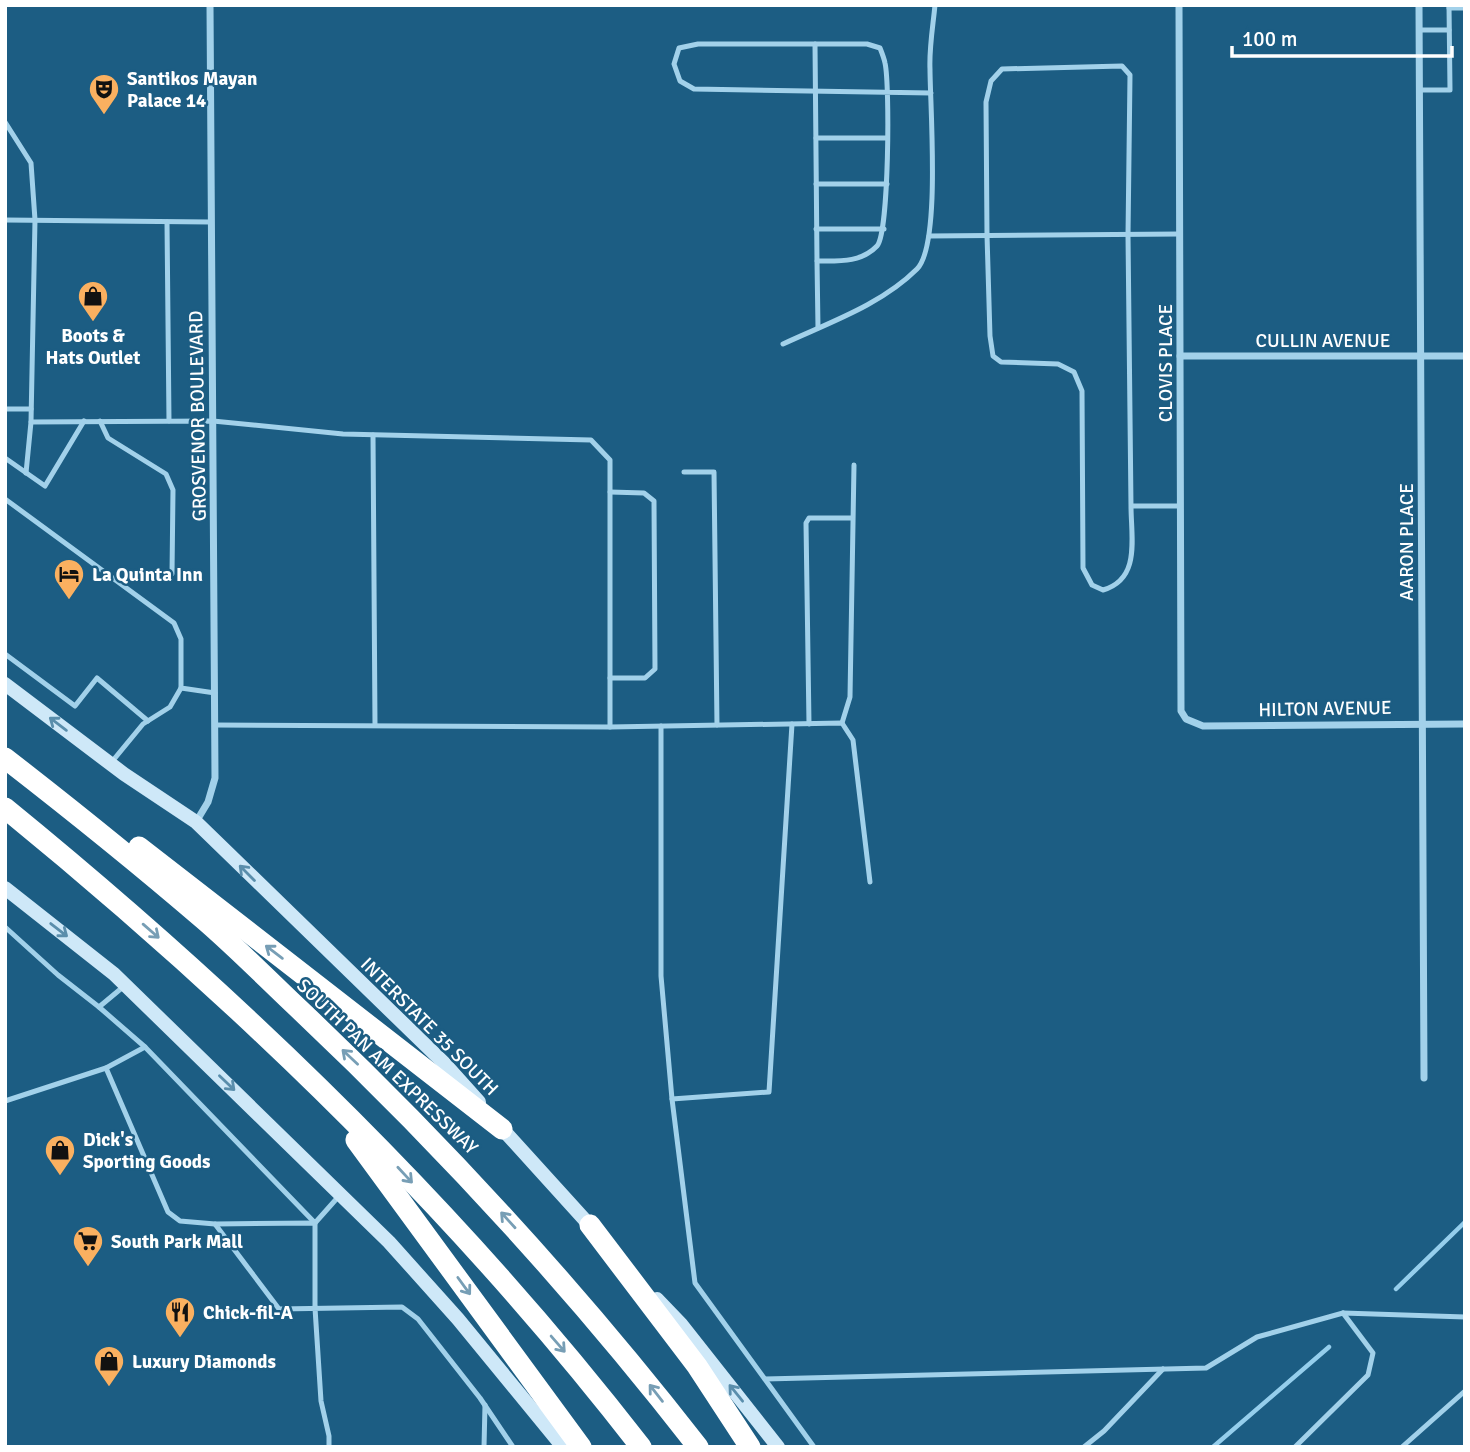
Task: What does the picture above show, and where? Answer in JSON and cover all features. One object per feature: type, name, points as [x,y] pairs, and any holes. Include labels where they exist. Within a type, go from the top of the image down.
[{"type":"highway","points":[[5,752],[66,789],[219,911],[502,1129]]},
{"type":"highway","name":"SOUTH PAN AM EXPRESSWAY","points":[[5,758],[204,920],[382,1087],[475,1183],[562,1280],[698,1447]]},
{"type":"highway","points":[[5,808],[154,934],[306,1074],[388,1157],[516,1295],[641,1447]]},
{"type":"highway","points":[[306,1074],[581,1447]]},
{"type":"highway","points":[[590,1225],[697,1366],[750,1447]]},
{"type":"main road","name":"INTERSTATE 35 SOUTH","points":[[5,684],[110,764],[196,822],[444,1063],[681,1324],[778,1447]]},
{"type":"main road","points":[[5,888],[101,963],[389,1241],[563,1447]]},
{"type":"street","name":"GROSVENOR BOULEVARD","points":[[196,822],[208,802],[215,778],[210,5]]},
{"type":"street","name":"CLOVIS PLACE","points":[[1180,5],[1180,701],[1181,711],[1186,719]]},
{"type":"street","name":"AARON PLACE","points":[[1419,5],[1424,1078]]},
{"type":"street","name":"CULLIN AVENUE","points":[[1180,356],[1465,356]]},
{"type":"street","name":"HILTON AVENUE","points":[[1186,719],[1203,726],[1465,724]]},
{"type":"lane","points":[[783,344],[884,296],[920,267],[931,228],[929,66],[935,5]]},
{"type":"lane","points":[[1420,90],[1450,90],[1449,6],[1465,8]]},
{"type":"lane","points":[[1419,30],[1449,30]]},
{"type":"lane","points":[[817,261],[848,261],[863,256],[879,245],[884,229],[887,184],[887,138],[886,92],[886,65],[880,48],[867,44],[698,44],[679,48],[674,64],[680,81],[694,89],[886,92],[931,93]]},
{"type":"lane","points":[[815,44],[818,328]]},
{"type":"lane","points":[[1122,66],[1130,75],[1128,234],[1131,506],[1130,563],[1127,576],[1116,587],[1103,590],[1092,585],[1083,568],[1082,391],[1074,372],[1058,364],[1001,362],[993,356],[987,235],[986,102],[991,81],[1002,69],[1122,66]]},
{"type":"lane","points":[[5,122],[31,163],[35,220],[31,422],[26,473]]},
{"type":"lane","points":[[816,138],[887,138]]},
{"type":"lane","points":[[816,184],[887,184]]},
{"type":"lane","points":[[5,220],[210,222]]},
{"type":"lane","points":[[167,222],[169,421]]},
{"type":"lane","points":[[816,229],[884,229]]},
{"type":"lane","points":[[929,236],[1180,234]]},
{"type":"lane","points":[[5,409],[31,409]]},
{"type":"lane","points":[[5,458],[45,486],[84,421]]},
{"type":"lane","points":[[100,421],[108,438],[166,474],[172,482],[172,574]]},
{"type":"lane","points":[[31,422],[213,421],[343,434],[591,440],[610,460],[610,727]]},
{"type":"lane","points":[[373,435],[375,724]]},
{"type":"lane","points":[[842,723],[850,698],[853,466]]},
{"type":"lane","points":[[684,472],[714,472],[717,725]]},
{"type":"lane","points":[[610,492],[644,493],[654,501],[655,669],[645,678],[610,678]]},
{"type":"lane","points":[[5,499],[174,623],[181,639],[181,688],[170,707],[148,721],[110,764]]},
{"type":"lane","points":[[1131,506],[1180,506]]},
{"type":"lane","points":[[809,724],[806,523],[809,518],[852,518]]},
{"type":"lane","points":[[5,654],[75,706],[97,678],[148,721]]},
{"type":"lane","points":[[181,688],[215,693]]},
{"type":"lane","points":[[215,725],[610,727],[842,723]]},
{"type":"lane","points":[[842,723],[853,740],[870,882]]},
{"type":"lane","points":[[672,1098],[769,1092],[792,724]]},
{"type":"lane","points":[[660,726],[660,976],[695,1283],[814,1447]]},
{"type":"lane","points":[[5,927],[145,1047],[315,1223]]},
{"type":"lane","points":[[99,1007],[125,986]]},
{"type":"lane","points":[[5,1101],[106,1068],[145,1047]]},
{"type":"lane","points":[[106,1068],[168,1212],[180,1221],[215,1224],[315,1223]]},
{"type":"lane","points":[[329,1447],[321,1401],[315,1308],[315,1223],[341,1194]]},
{"type":"lane","points":[[215,1224],[279,1309],[402,1307],[418,1319],[485,1405],[513,1447]]},
{"type":"lane","points":[[765,1379],[1206,1368],[1257,1337],[1343,1312],[1465,1317]]},
{"type":"lane","points":[[1296,1447],[1368,1375],[1373,1353],[1343,1312]]},
{"type":"lane","points":[[1084,1447],[1104,1431],[1163,1369]]},
{"type":"lane","points":[[1402,1447],[1465,1391]]},
{"type":"lane","points":[[484,1447],[485,1405]]},
{"type":"waterway","points":[[1396,1289],[1465,1222]]},
{"type":"waterway","points":[[1213,1447],[1329,1347]]},
{"type":"place","name":"Santikos Mayan Palace 14","points":[[104,116]]},
{"type":"place","name":"Boots & Hats Outlet","points":[[93,323]]},
{"type":"place","name":"La Quinta Inn","points":[[69,601]]},
{"type":"place","name":"Dick's Sporting Goods","points":[[60,1177]]},
{"type":"place","name":"South Park Mall","points":[[88,1268]]},
{"type":"place","name":"Chick-fil-A","points":[[180,1339]]},
{"type":"place","name":"Luxury Diamonds","points":[[109,1388]]}]
